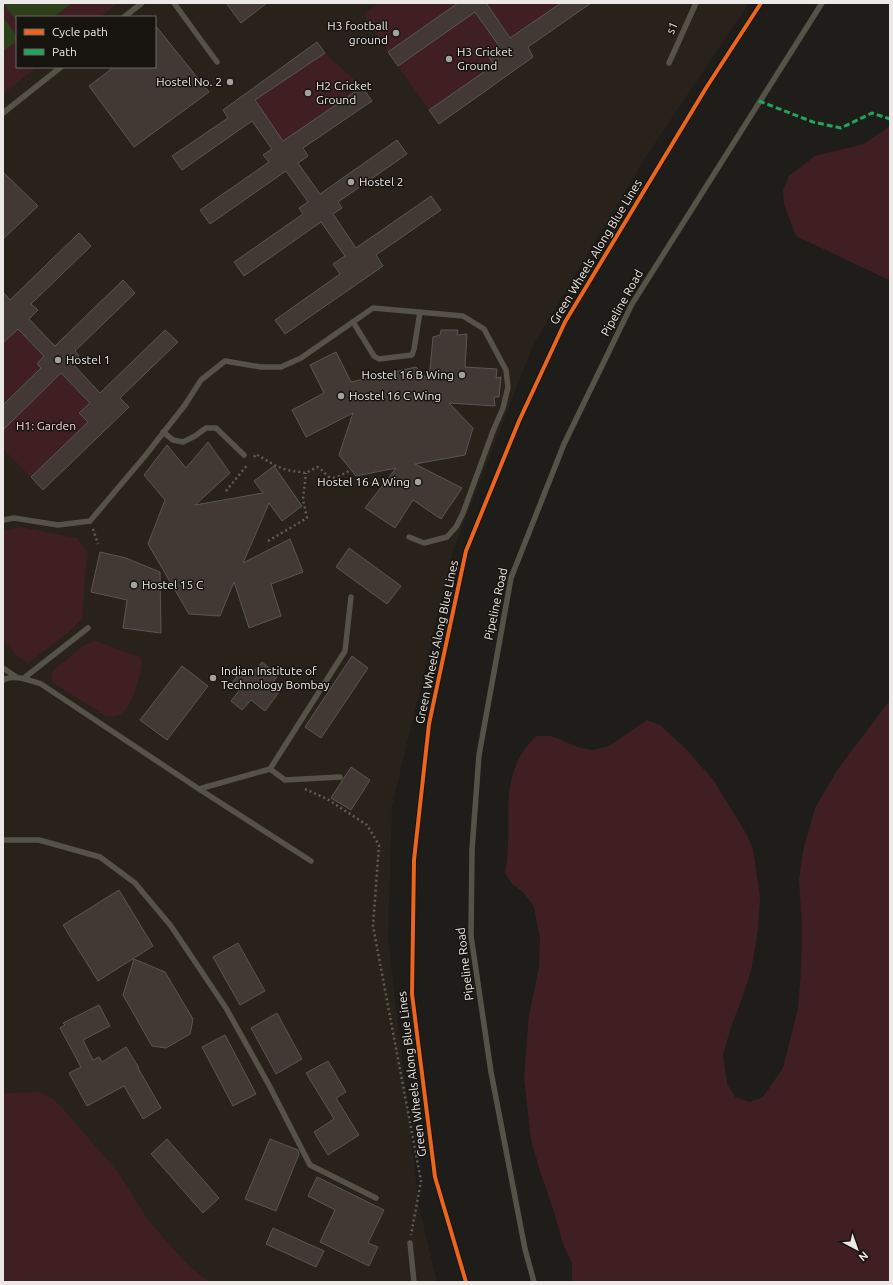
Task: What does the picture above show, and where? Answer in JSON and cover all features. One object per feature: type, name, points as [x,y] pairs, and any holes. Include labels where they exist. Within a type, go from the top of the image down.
[{"type":"lane","points":[[125,16],[142,3]]},
{"type":"lane","points":[[174,3],[217,62]]},
{"type":"lane","name":"s1","points":[[669,63],[696,3]]},
{"type":"lane","name":"Pipeline Road","points":[[534,1282],[525,1248],[491,1072],[471,936],[472,850],[480,755],[510,578],[564,444],[632,304],[822,3]]},
{"type":"lane","points":[[3,113],[60,68]]},
{"type":"lane","points":[[3,520],[14,518],[58,525],[90,521],[164,432],[185,405],[201,380],[224,361],[261,367],[281,367],[301,358],[373,308],[463,316],[484,330],[506,370],[508,387],[503,408],[493,430],[463,513],[456,527],[446,537],[424,543],[409,537]]},
{"type":"lane","points":[[353,322],[374,356],[379,358],[412,355],[420,312]]},
{"type":"lane","points":[[164,432],[173,440],[183,442],[206,428],[216,428],[244,455]]},
{"type":"lane","points":[[199,789],[270,770],[345,651],[351,596]]},
{"type":"lane","points":[[21,679],[88,628]]},
{"type":"lane","points":[[3,668],[21,679]]},
{"type":"lane","points":[[3,680],[21,679],[40,684],[311,861]]},
{"type":"lane","points":[[270,770],[285,780],[340,776]]},
{"type":"lane","points":[[3,840],[39,840],[100,857],[135,883],[171,926],[226,1008],[269,1085],[310,1165],[376,1198]]},
{"type":"lane","points":[[410,1243],[414,1282]]},
{"type":"path","points":[[226,491],[256,454],[276,466],[287,470],[306,473],[318,467],[322,469],[329,477],[335,478],[349,471]]},
{"type":"path","points":[[268,541],[307,518],[303,499],[306,473]]},
{"type":"path","points":[[90,521],[98,544]]},
{"type":"path","points":[[285,780],[327,799],[367,825],[379,845],[373,926],[421,1181],[410,1243]]},
{"type":"shaded area","name":"Indian Institute of Technology Bombay","points":[[3,3],[749,3],[645,158],[533,345],[453,551],[392,806],[388,939],[419,1207],[437,1282],[3,1282]]},
{"type":"shaded area","points":[[3,3],[72,3],[54,16],[16,16],[16,21]]},
{"type":"shaded area","points":[[3,17],[16,35],[16,42],[3,51]]},
{"type":"green space","points":[[3,3],[118,3],[101,16],[16,16],[16,68],[36,68],[3,94]]},
{"type":"green space","name":"H3 football ground","points":[[380,3],[457,4],[388,52],[364,14]]},
{"type":"green space","points":[[495,3],[561,3],[511,38],[489,7]]},
{"type":"green space","name":"H3 Cricket Ground","points":[[475,12],[499,46],[487,54],[494,65],[429,110],[398,66]]},
{"type":"green space","name":"H2 Cricket Ground","points":[[325,53],[362,87],[283,141],[255,100]]},
{"type":"green space","points":[[890,126],[890,279],[887,279],[796,236],[784,204],[783,190],[789,176],[815,156],[864,144]]},
{"type":"green space","points":[[18,329],[50,362],[3,405],[3,343]]},
{"type":"green space","name":"H1: Garden","points":[[61,373],[90,403],[79,413],[88,422],[31,477],[3,449],[3,430]]},
{"type":"green space","points":[[20,527],[77,538],[87,552],[82,618],[70,631],[28,663],[17,656],[3,640],[3,531]]},
{"type":"green space","points":[[95,641],[139,657],[142,663],[138,682],[129,705],[122,713],[118,715],[106,716],[52,681],[51,674],[54,670],[86,644]]},
{"type":"green space","points":[[890,700],[890,1282],[572,1282],[572,1263],[563,1244],[531,1139],[524,1078],[529,1015],[539,968],[540,938],[534,907],[524,893],[513,885],[505,873],[510,785],[515,768],[523,752],[536,736],[551,736],[580,748],[594,750],[609,746],[647,720],[661,726],[685,748],[714,781],[747,835],[753,849],[760,898],[758,929],[751,971],[731,1027],[723,1055],[727,1084],[735,1097],[750,1102],[763,1097],[783,1068],[798,1009],[801,972],[802,925],[799,880],[803,851],[815,808],[838,769]]},
{"type":"green space","points":[[40,1092],[53,1099],[65,1111],[117,1171],[148,1220],[185,1262],[210,1282],[3,1282],[3,1093]]},
{"type":"building","points":[[226,3],[267,3],[241,23]]},
{"type":"building","points":[[458,3],[489,3],[487,4],[510,38],[561,3],[591,3],[528,47],[533,57],[439,124],[429,110],[494,65],[487,54],[499,46],[475,12],[398,66],[388,52]]},
{"type":"building","points":[[156,26],[209,92],[134,147],[89,86],[113,68],[156,68]]},
{"type":"building","name":"Hostel 2","points":[[317,42],[325,53],[255,100],[283,141],[362,87],[372,101],[303,148],[308,156],[298,163],[320,194],[397,140],[407,154],[338,202],[342,208],[333,214],[356,248],[431,196],[441,210],[376,255],[383,266],[285,334],[275,320],[340,274],[333,264],[345,256],[321,222],[244,276],[234,262],[303,214],[299,208],[308,202],[286,171],[210,224],[200,210],[269,162],[263,155],[272,149],[252,121],[182,170],[172,156],[228,118],[223,110]]},
{"type":"building","points":[[3,172],[38,206],[3,239]]},
{"type":"building","name":"Hostel 1","points":[[79,233],[91,246],[31,304],[38,310],[29,319],[55,346],[123,280],[135,293],[75,351],[79,356],[72,363],[100,393],[165,330],[178,342],[120,398],[129,407],[43,490],[31,477],[88,422],[79,413],[90,403],[61,373],[3,430],[3,405],[41,368],[37,364],[44,356],[18,329],[3,343],[3,292],[10,300]]},
{"type":"building","points":[[441,330],[458,330],[457,335],[467,334],[465,367],[497,369],[496,378],[501,377],[499,397],[494,397],[495,406],[449,403],[473,428],[465,455],[415,464],[462,488],[441,519],[413,500],[395,528],[365,508],[396,468],[356,476],[339,455],[353,413],[306,437],[292,410],[324,393],[310,365],[336,352],[351,382],[416,367],[429,381],[433,337],[440,335]]},
{"type":"building","points":[[208,442],[230,473],[195,505],[263,493],[254,481],[274,466],[302,506],[282,521],[269,503],[243,563],[290,539],[303,572],[271,584],[281,616],[249,628],[234,582],[220,616],[189,614],[148,544],[165,500],[144,475],[167,445],[186,468]]},
{"type":"building","points":[[349,548],[401,586],[387,604],[336,567]]},
{"type":"building","name":"Hostel 15 C","points":[[100,552],[126,558],[160,572],[161,633],[123,628],[127,600],[91,592]]},
{"type":"building","points":[[352,656],[368,668],[321,738],[305,727]]},
{"type":"building","points":[[262,662],[278,675],[271,685],[279,692],[265,711],[251,700],[242,710],[231,701],[239,691],[231,684],[242,670],[250,676]]},
{"type":"building","points":[[182,666],[208,686],[167,740],[140,720]]},
{"type":"building","points":[[351,767],[370,780],[351,810],[331,798]]},
{"type":"building","points":[[119,890],[153,946],[98,981],[63,925]]},
{"type":"building","points":[[238,943],[265,991],[240,1005],[213,957]]},
{"type":"building","points":[[134,959],[165,972],[193,1019],[190,1034],[166,1048],[152,1046],[123,995]]},
{"type":"building","points":[[99,1005],[110,1026],[83,1040],[93,1060],[99,1057],[102,1062],[126,1047],[161,1108],[143,1119],[124,1086],[87,1106],[69,1073],[81,1067],[60,1028],[65,1025],[63,1023]]},
{"type":"building","points":[[277,1013],[302,1059],[276,1074],[251,1028]]},
{"type":"building","points":[[225,1035],[256,1094],[233,1106],[202,1047]]},
{"type":"building","points":[[328,1061],[346,1092],[336,1098],[359,1135],[328,1155],[314,1132],[334,1119],[306,1073]]},
{"type":"building","points":[[167,1139],[219,1198],[203,1213],[151,1154]]},
{"type":"building","points":[[270,1139],[298,1150],[299,1154],[276,1211],[245,1199]]},
{"type":"building","points":[[317,1177],[384,1210],[368,1243],[378,1247],[369,1266],[320,1242],[335,1210],[308,1196]]},
{"type":"building","points":[[273,1228],[324,1251],[316,1267],[266,1244]]},
{"type":"marked path","points":[[759,101],[813,122],[841,128],[872,113],[890,119]]},
{"type":"cycle path","name":"Green Wheels Along Blue Lines","points":[[466,1282],[435,1177],[412,994],[414,860],[429,724],[466,551],[519,421],[565,322],[706,88],[761,3]]},
{"type":"place","name":"H3 football ground","points":[[396,33]]},
{"type":"place","name":"H3 Cricket Ground","points":[[449,59]]},
{"type":"place","name":"Hostel No. 2","points":[[230,82]]},
{"type":"place","name":"H2 Cricket Ground","points":[[308,93]]},
{"type":"place","name":"Hostel 2","points":[[351,182]]},
{"type":"place","name":"Hostel 1","points":[[58,360]]},
{"type":"place","name":"Hostel 16 B Wing","points":[[462,375]]},
{"type":"place","name":"Hostel 16 C Wing","points":[[341,396]]},
{"type":"place","name":"Hostel 16 A Wing","points":[[418,482]]},
{"type":"place","name":"Hostel 15 C","points":[[134,585]]},
{"type":"place","name":"Indian Institute of Technology Bombay","points":[[213,678]]}]
